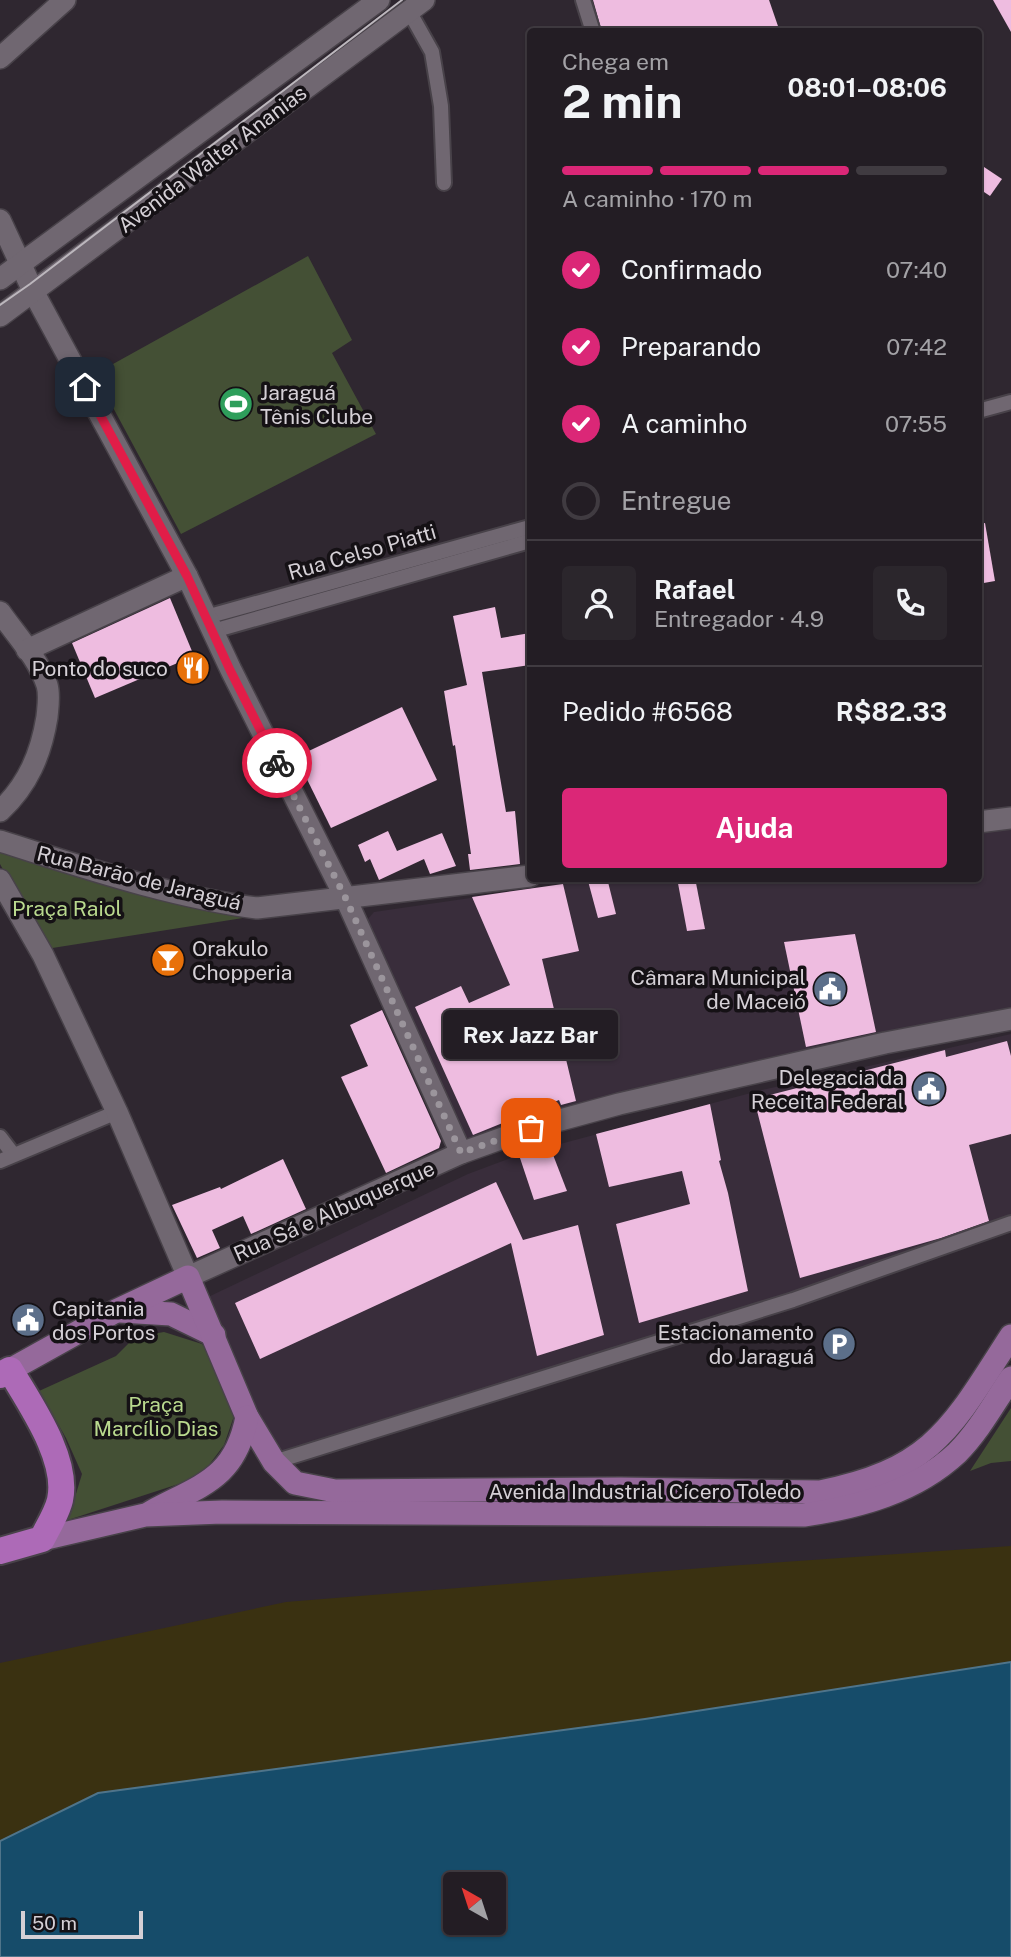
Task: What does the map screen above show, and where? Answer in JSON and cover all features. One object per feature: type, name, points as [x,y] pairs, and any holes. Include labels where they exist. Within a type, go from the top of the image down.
[{"type":"highway","points":[[0,1551],[42,1539],[60,1501],[62,1477],[40,1424],[3,1367]]},
{"type":"main road","points":[[3,1367],[188,1277]]},
{"type":"main road","name":"Avenida Industrial Cícero Toledo","points":[[188,1277],[247,1417],[274,1462],[295,1483],[335,1492],[621,1489],[820,1492],[850,1486],[888,1472],[919,1455],[942,1436],[960,1415],[1011,1336]]},
{"type":"main road","points":[[116,1311],[171,1314],[214,1335]]},
{"type":"main road","name":"Avenida Industrial Cícero Toledo","points":[[145,1515],[222,1512],[622,1512],[804,1515],[839,1510],[911,1485],[937,1470],[959,1451],[1011,1378]]},
{"type":"main road","points":[[42,1539],[145,1515],[195,1489],[221,1471],[237,1452],[247,1417]]},
{"type":"street","points":[[0,58],[65,0]]},
{"type":"street","name":"Avenida Walter Ananias","points":[[0,279],[379,0]]},
{"type":"street","points":[[583,0],[592,28]]},
{"type":"street","points":[[416,6],[432,52],[442,106],[444,183]]},
{"type":"street","name":"Avenida Walter Ananias","points":[[0,316],[416,6]]},
{"type":"street","points":[[0,220],[34,293],[187,576],[346,899],[461,1153]]},
{"type":"street","points":[[982,410],[1011,402]]},
{"type":"street","name":"Rua Celso Piatti","points":[[209,624],[527,528]]},
{"type":"street","name":"Rua Celso Piatti","points":[[209,624],[527,542]]},
{"type":"street","points":[[27,650],[187,576]]},
{"type":"street","points":[[0,612],[40,669],[48,687],[49,703],[36,762],[22,786],[0,811]]},
{"type":"street","points":[[982,822],[1011,818]]},
{"type":"street","name":"Rua Barão de Jaraguá","points":[[0,841],[92,870],[226,904],[257,908],[527,876]]},
{"type":"street","points":[[0,880],[43,955],[117,1112],[188,1277]]},
{"type":"street","name":"Rua Sá e Albuquerque","points":[[188,1277],[461,1153],[531,1128],[618,1104],[885,1043],[1011,1019]]},
{"type":"street","points":[[0,1137],[6,1157],[117,1112]]},
{"type":"street","points":[[274,1462],[793,1300],[1011,1223]]},
{"type":"shaded area","points":[[1011,827],[1011,1012],[470,1147],[367,920],[374,912],[581,882],[982,882],[982,831]]},
{"type":"shaded area","points":[[1011,1034],[1011,1218],[706,1324],[282,1455],[273,1452],[206,1298],[468,1174],[519,1155],[762,1090]]},
{"type":"green space","name":"Jaraguá Tênis Clube","points":[[308,256],[352,340],[332,353],[376,434],[181,534],[95,374]]},
{"type":"green space","name":"Praça Raiol","points":[[0,849],[243,918],[46,949],[0,864]]},
{"type":"green space","name":"Praça Marcílio Dias","points":[[164,1332],[202,1344],[218,1367],[234,1416],[224,1445],[200,1477],[68,1520],[82,1474],[66,1438],[39,1391],[116,1356],[135,1337]]},
{"type":"green space","points":[[1011,1408],[1011,1461],[991,1463],[970,1471]]},
{"type":"sand","points":[[1011,1546],[1011,1662],[645,1719],[98,1793],[0,1841],[0,1663],[286,1602]]},
{"type":"water","points":[[1011,1662],[1011,1957],[0,1957],[0,1841],[98,1793],[645,1719]]},
{"type":"building","points":[[593,0],[769,0],[779,28],[601,28]]},
{"type":"building","points":[[993,0],[1011,0],[1011,32]]},
{"type":"building","points":[[982,166],[1002,179],[990,196],[982,191]]},
{"type":"building","points":[[982,523],[985,523],[995,581],[982,583]]},
{"type":"building","points":[[170,598],[194,656],[95,698],[72,643]]},
{"type":"building","points":[[495,607],[501,638],[527,634],[527,665],[482,672],[506,812],[515,811],[520,864],[470,870],[468,854],[471,854],[444,691],[467,685],[453,616]]},
{"type":"building","points":[[402,707],[437,780],[331,828],[296,757]]},
{"type":"building","points":[[388,831],[397,851],[442,833],[456,866],[430,874],[424,859],[379,880],[370,859],[365,862],[358,845]]},
{"type":"building","points":[[588,882],[608,882],[616,914],[598,918]]},
{"type":"building","points":[[678,882],[696,882],[705,929],[687,931]]},
{"type":"building","points":[[563,884],[579,951],[542,959],[576,1101],[561,1105],[559,1100],[473,1135],[415,1007],[461,986],[469,1003],[510,985],[472,897]]},
{"type":"building","name":"Câmara Municipal de Maceió","points":[[855,934],[876,1032],[806,1047],[784,942]]},
{"type":"building","points":[[382,1010],[441,1141],[439,1148],[386,1173],[341,1077],[368,1066],[350,1025]]},
{"type":"building","name":"Delegacia da Receita Federal","points":[[1007,1041],[1011,1056],[1011,1134],[969,1145],[989,1221],[941,1238],[800,1278],[754,1099],[945,1050],[946,1057]]},
{"type":"building","points":[[710,1104],[721,1160],[719,1161],[748,1291],[639,1323],[616,1224],[690,1204],[682,1171],[609,1187],[596,1134]]},
{"type":"building","points":[[550,1147],[567,1191],[534,1200],[519,1155]]},
{"type":"building","points":[[283,1159],[306,1209],[251,1234],[243,1216],[212,1230],[220,1248],[197,1258],[172,1205],[220,1187],[221,1189]]},
{"type":"building","points":[[496,1182],[523,1240],[578,1225],[604,1335],[537,1356],[511,1243],[260,1359],[235,1303]]},
{"type":"tram line","points":[[0,305],[402,0]]},
{"type":"way so far","points":[[277,763],[346,899],[461,1153],[531,1128]]},
{"type":"place","name":"Jaraguá Tênis Clube","points":[[236,404]]},
{"type":"place","name":"Ponto do suco","points":[[193,668]]},
{"type":"place","name":"Orakulo Chopperia","points":[[168,960]]},
{"type":"place","name":"Câmara Municipal de Maceió","points":[[830,989]]},
{"type":"place","name":"Delegacia da Receita Federal","points":[[929,1089]]},
{"type":"place","name":"Rex Jazz Bar","points":[[531,1128]]},
{"type":"place","name":"Capitania dos Portos","points":[[28,1320]]},
{"type":"place","name":"Estacionamento do Jaraguá","points":[[839,1344]]},
{"type":"route","points":[[85,387],[187,576],[277,763]]}]
